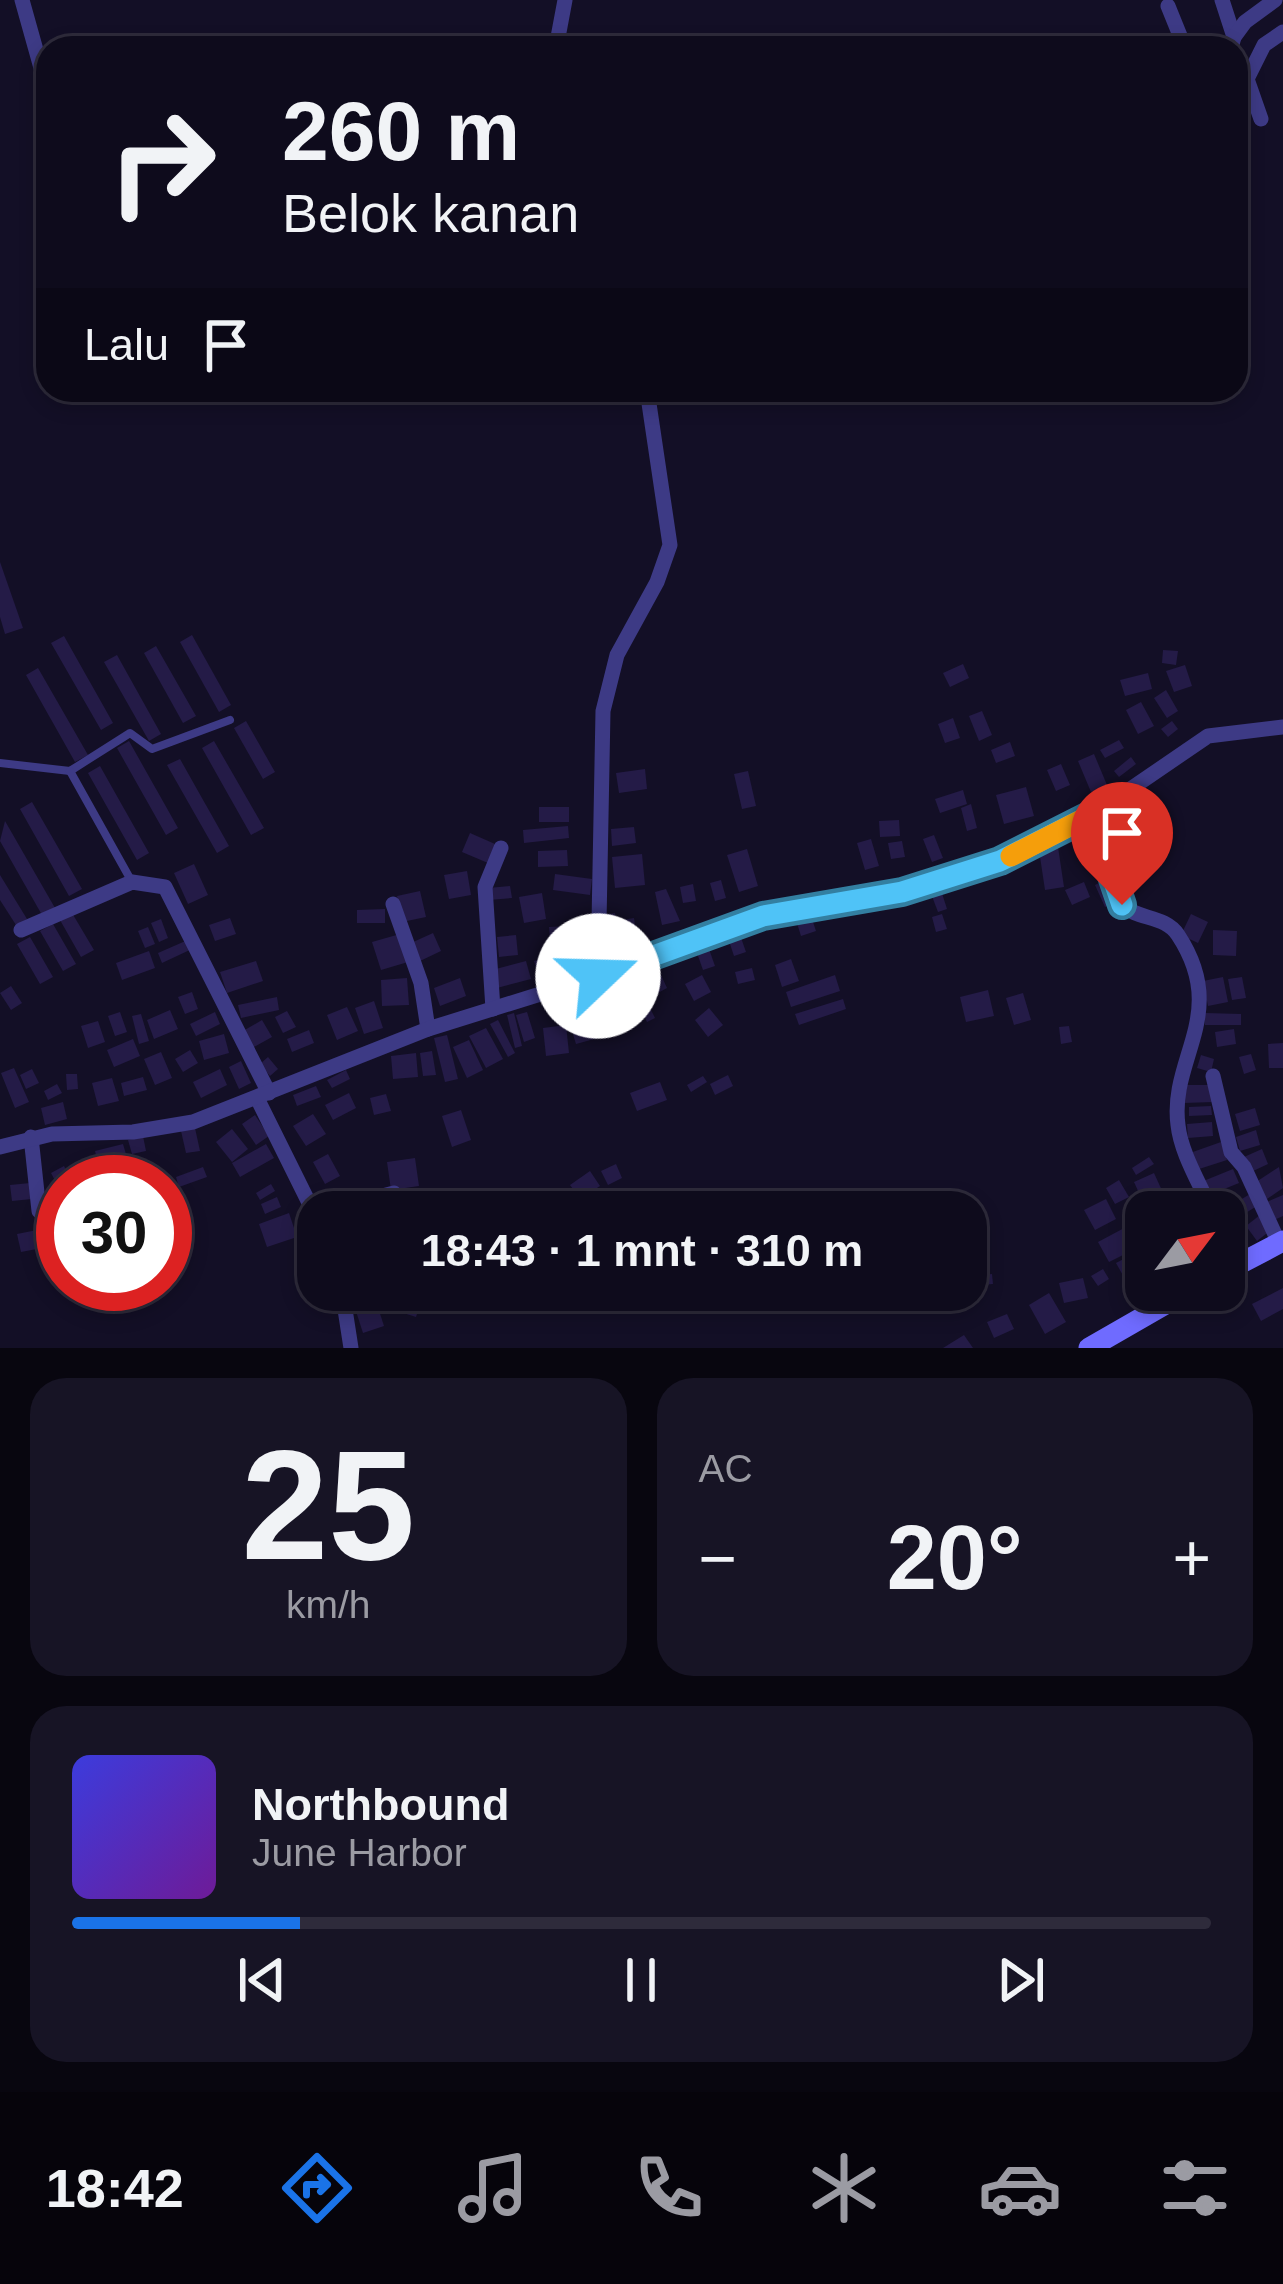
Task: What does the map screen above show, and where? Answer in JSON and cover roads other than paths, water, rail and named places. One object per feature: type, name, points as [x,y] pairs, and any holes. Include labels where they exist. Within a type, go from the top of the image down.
[{"type":"main road","points":[[1245,1261],[1281,1242]]},
{"type":"main road","points":[[1089,1348],[1151,1311]]},
{"type":"street","points":[[22,0],[36,50]]},
{"type":"street","points":[[558,36],[566,0]]},
{"type":"street","points":[[1222,0],[1231,36]]},
{"type":"street","points":[[1240,36],[1273,1],[1283,32],[1264,45],[1248,77]]},
{"type":"street","points":[[1168,5],[1180,36]]},
{"type":"street","points":[[1248,82],[1261,118]]},
{"type":"street","points":[[598,976],[597,775],[603,711],[617,655],[657,582],[670,545],[648,402]]},
{"type":"street","points":[[0,1147],[31,1137],[170,1126],[263,1095],[428,1029],[598,976],[763,916],[902,892],[1000,861],[1091,815],[1208,736],[1242,728],[1283,727]]},
{"type":"street","points":[[1091,815],[1122,905],[1172,927],[1191,961],[1199,1022],[1180,1090],[1178,1126],[1204,1191]]},
{"type":"street","points":[[494,1009],[485,887],[501,848]]},
{"type":"street","points":[[20,930],[133,882],[156,882],[171,895],[307,1191]]},
{"type":"street","points":[[393,904],[421,983],[428,1029]]},
{"type":"street","points":[[1213,1076],[1231,1152],[1244,1167],[1281,1242]]},
{"type":"street","points":[[31,1137],[36,1183]]},
{"type":"street","points":[[345,1311],[351,1348]]},
{"type":"lane","points":[[0,763],[70,771],[130,733],[152,748],[230,720]]},
{"type":"lane","points":[[70,771],[133,882]]}]
